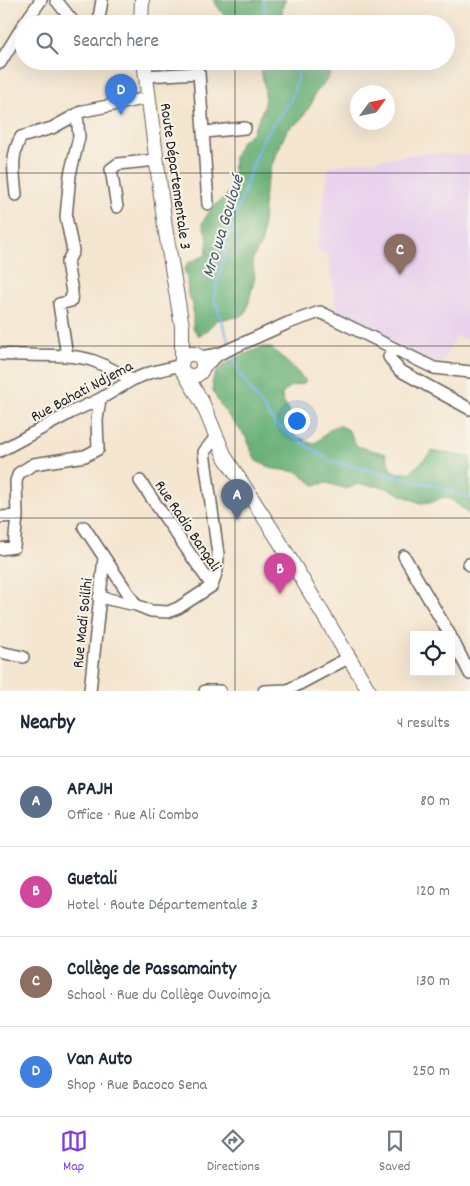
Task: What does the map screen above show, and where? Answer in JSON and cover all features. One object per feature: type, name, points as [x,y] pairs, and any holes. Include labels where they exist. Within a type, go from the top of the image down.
[{"type":"main road","points":[[142,0],[142,15]]},
{"type":"main road","name":"Route Départementale 3","points":[[145,70],[165,227],[182,326],[182,367],[202,402],[216,438],[369,691]]},
{"type":"main road","name":"Route Départementale 3","points":[[182,326],[200,363],[202,402]]},
{"type":"main road","points":[[186,355],[200,363],[195,377],[182,367],[186,355]]},
{"type":"street","points":[[30,15],[41,0]]},
{"type":"street","points":[[56,0],[68,15]]},
{"type":"street","points":[[100,15],[102,0]]},
{"type":"street","points":[[0,63],[15,39]]},
{"type":"street","points":[[146,76],[199,73],[208,204]]},
{"type":"street","points":[[16,195],[13,164],[15,147],[21,137],[52,128],[82,111],[148,98]]},
{"type":"street","points":[[66,356],[58,304],[71,301],[72,292],[67,263],[72,256],[72,245],[66,217],[70,175],[78,137],[77,114]]},
{"type":"street","points":[[204,132],[245,128]]},
{"type":"street","points":[[117,207],[111,169],[118,164],[156,160]]},
{"type":"street","points":[[200,363],[288,323],[320,312],[434,368],[470,372]]},
{"type":"street","points":[[394,348],[389,357],[399,370],[470,409]]},
{"type":"street","points":[[0,354],[31,357],[66,356],[93,361],[132,380]]},
{"type":"street","name":"Rue Bahati Ndjema","points":[[0,451],[100,399],[132,380],[149,373],[182,367]]},
{"type":"street","points":[[0,549],[14,547],[17,516],[16,482],[19,473],[34,464],[85,456],[98,449],[97,420],[100,399]]},
{"type":"street","points":[[99,597],[136,604],[151,611],[168,612],[178,608],[212,586],[218,570],[218,554],[204,452],[216,438]]},
{"type":"street","name":"Rue Radio Bangali","points":[[140,481],[212,586]]},
{"type":"street","points":[[0,517],[17,516]]},
{"type":"street","points":[[84,527],[136,604]]},
{"type":"street","points":[[404,556],[447,631]]},
{"type":"street","name":"Rue Madi Soilihi","points":[[90,691],[104,558]]},
{"type":"street","points":[[455,646],[470,674]]},
{"type":"street","points":[[0,652],[23,657]]},
{"type":"street","points":[[264,691],[288,690],[350,657]]},
{"type":"street","points":[[205,691],[218,691]]},
{"type":"shaded area","points":[[426,153],[470,155],[470,341],[456,336],[442,363],[431,363],[336,310],[328,253],[316,251],[329,166]]},
{"type":"green space","points":[[213,0],[286,0],[283,5],[283,15],[224,15]]},
{"type":"green space","points":[[261,70],[331,70],[328,79],[314,95],[312,103],[300,121],[287,130],[271,167],[265,190],[262,242],[252,260],[255,277],[246,313],[238,317],[217,320],[202,335],[198,335],[193,328],[193,304],[188,295],[187,278],[184,270],[188,263],[206,255],[208,238],[202,223],[211,209],[233,189],[234,156],[242,141],[252,133],[264,107],[265,90]]},
{"type":"green space","points":[[263,347],[269,347],[274,350],[306,381],[303,384],[291,386],[282,394],[289,412],[291,430],[295,435],[309,443],[314,443],[332,428],[341,426],[349,431],[357,446],[386,454],[391,470],[399,473],[411,472],[432,451],[470,457],[470,515],[452,500],[444,497],[433,502],[420,503],[384,487],[358,484],[347,489],[327,483],[314,485],[298,472],[274,469],[256,461],[245,436],[214,393],[212,383],[216,373],[225,365],[240,356]]},
{"type":"waterway","name":"Mro wa Gouloué","points":[[263,0],[266,15]]},
{"type":"waterway","name":"Mro wa Gouloué","points":[[230,346],[214,297],[230,230],[262,140],[291,100],[298,76],[296,70]]},
{"type":"waterway","name":"Mro wa Gouloué","points":[[232,352],[239,373],[275,424],[330,461],[436,486],[470,498]]},
{"type":"place","name":"Van Auto","points":[[121,115]]},
{"type":"place","name":"Collège de Passamainty","points":[[400,275]]},
{"type":"place","name":"APAJH","points":[[237,520]]},
{"type":"place","name":"Guetali","points":[[280,594]]}]
